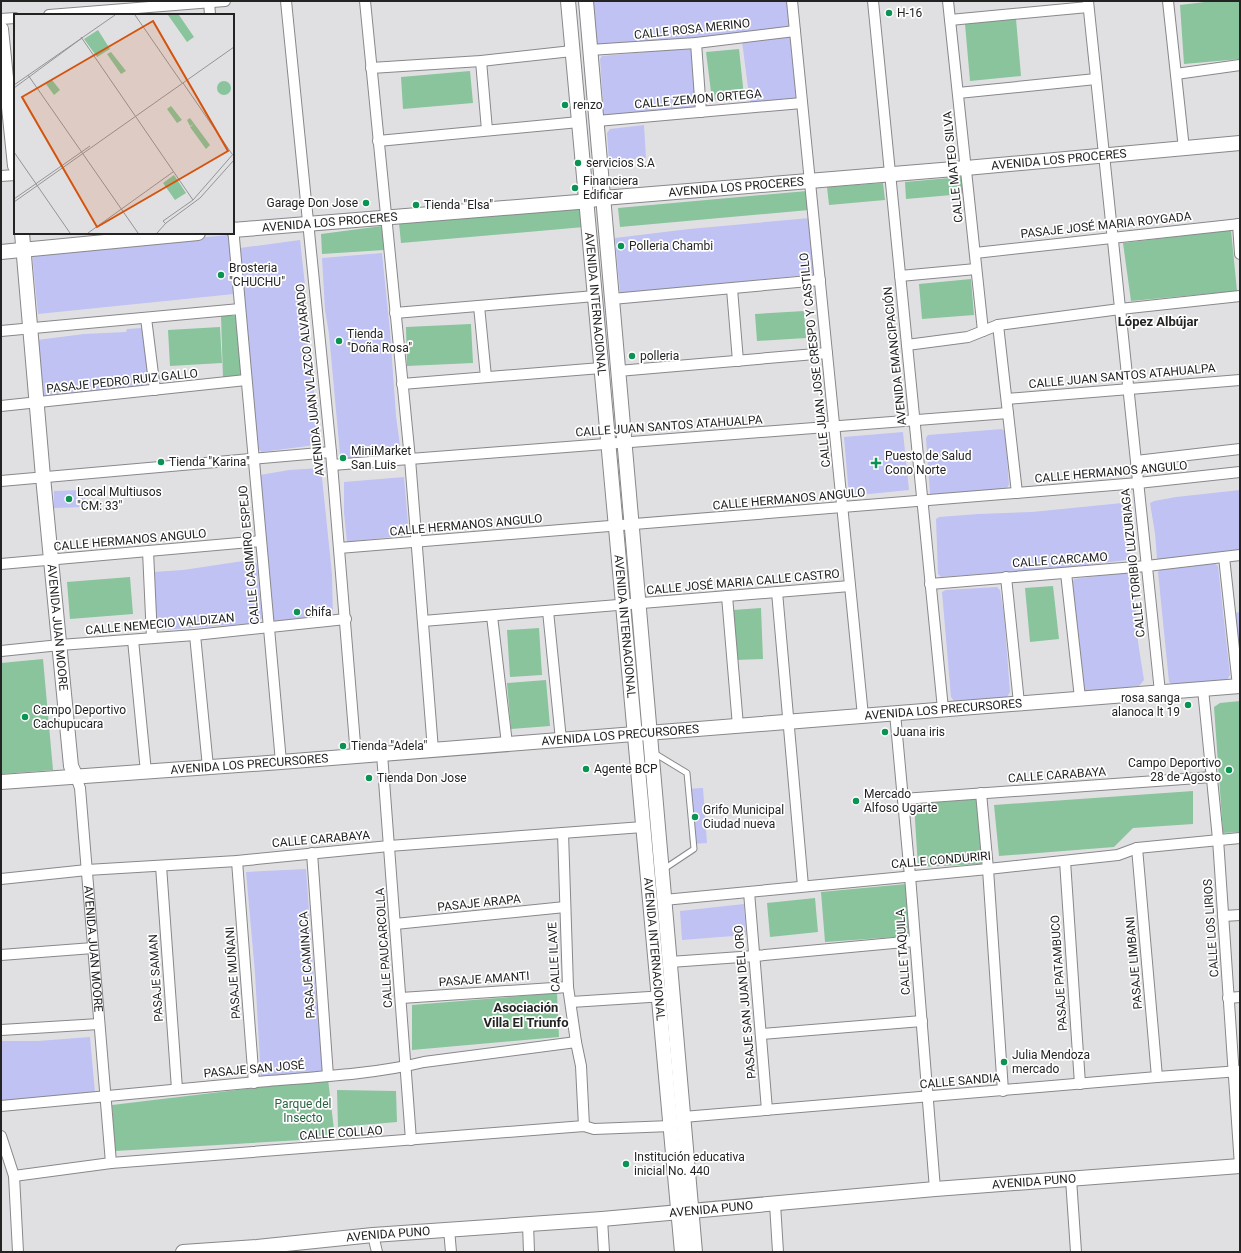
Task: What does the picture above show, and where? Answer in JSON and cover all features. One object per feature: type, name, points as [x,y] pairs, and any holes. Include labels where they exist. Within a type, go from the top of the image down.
[{"type":"street","points":[[61,14],[225,1]]},
{"type":"street","name":"AVENIDA JUAN VLAZCO ALVARADO","points":[[286,1],[331,452],[346,618],[356,756]]},
{"type":"street","points":[[365,1],[410,459],[433,750]]},
{"type":"street","name":"AVENIDA INTERNACIONAL","points":[[568,1],[643,827],[683,1117],[685,1212],[682,1252]]},
{"type":"street","name":"AVENIDA INTERNACIONAL","points":[[586,1],[670,962],[666,996],[671,1126],[685,1212],[695,1252]]},
{"type":"street","name":"CALLE JUAN JOSE CRESPO Y CASTILLO","points":[[792,1],[863,716]]},
{"type":"street","name":"AVENIDA EMANCIPACIÓN","points":[[873,1],[943,709]]},
{"type":"street","name":"CALLE MATEO SILVA","points":[[948,1],[983,331]]},
{"type":"street","points":[[1169,1],[1184,149]]},
{"type":"street","points":[[209,2],[210,14]]},
{"type":"street","points":[[950,20],[1088,4]]},
{"type":"street","name":"CALLE TORIBIO LUZURIAGA","points":[[1088,4],[1160,692]]},
{"type":"street","points":[[1,19],[14,18]]},
{"type":"street","points":[[1,29],[14,156]]},
{"type":"street","name":"CALLE ROSA MERINO","points":[[590,50],[696,43],[795,31]]},
{"type":"street","points":[[696,43],[702,112]]},
{"type":"street","points":[[371,68],[481,61],[572,51]]},
{"type":"street","points":[[481,61],[487,130]]},
{"type":"street","points":[[1176,74],[1240,65]]},
{"type":"street","points":[[958,93],[1096,79]]},
{"type":"street","name":"CALLE ZEMON ORTEGA","points":[[597,121],[802,103]]},
{"type":"street","points":[[378,141],[579,122]]},
{"type":"street","name":"AVENIDA LOS PROCERES","points":[[234,229],[586,201],[603,198],[890,175],[1240,143]]},
{"type":"street","points":[[1,176],[14,175]]},
{"type":"street","points":[[1239,224],[1240,254]]},
{"type":"street","name":"PASAJE JOSÉ MARIA ROYGADA","points":[[975,253],[1239,224]]},
{"type":"street","name":"AVENIDA JUAN MOORE","points":[[22,234],[43,477],[72,766],[80,788],[111,1164]]},
{"type":"street","points":[[1,252],[188,234]]},
{"type":"street","name":"CALLE CASIMIRO ESPEJO","points":[[233,234],[280,762]]},
{"type":"street","points":[[900,276],[976,269]]},
{"type":"street","points":[[612,299],[820,280]]},
{"type":"street","points":[[732,289],[738,361]]},
{"type":"street","points":[[395,313],[595,296]]},
{"type":"street","points":[[907,345],[968,337],[998,325],[1120,309],[1240,296]]},
{"type":"street","points":[[479,306],[486,377]]},
{"type":"street","points":[[1,330],[240,309]]},
{"type":"street","points":[[146,318],[155,390]]},
{"type":"street","points":[[998,325],[1017,493]]},
{"type":"street","points":[[618,371],[827,353]]},
{"type":"street","points":[[402,384],[601,368]]},
{"type":"street","name":"PASAJE PEDRO RUIZ GALLO","points":[[1,406],[246,380]]},
{"type":"street","name":"CALLE JUAN SANTOS ATAHUALPA","points":[[1007,398],[1240,380]]},
{"type":"street","name":"CALLE JUAN SANTOS ATAHUALPA","points":[[332,466],[1008,413]]},
{"type":"street","name":"CALLE HERMANOS ANGULO","points":[[1136,461],[1240,449]]},
{"type":"street","points":[[1,481],[331,452]]},
{"type":"street","name":"CALLE HERMANOS ANGULO","points":[[339,548],[1138,483],[1240,472]]},
{"type":"street","name":"CALLE HERMANOS ANGULO","points":[[1,564],[260,541]]},
{"type":"street","points":[[148,551],[152,638]]},
{"type":"street","name":"CALLE CARCAMO","points":[[930,584],[1147,566],[1240,555]]},
{"type":"street","points":[[1224,557],[1239,686]]},
{"type":"street","points":[[1066,573],[1080,698]]},
{"type":"street","points":[[1006,577],[1019,703]]},
{"type":"street","name":"CALLE JOSÉ MARIA CALLE CASTRO","points":[[423,622],[850,586]]},
{"type":"street","points":[[778,592],[803,886]]},
{"type":"street","points":[[727,596],[738,726]]},
{"type":"street","points":[[1230,605],[1240,604]]},
{"type":"street","points":[[548,611],[561,740]]},
{"type":"street","points":[[492,616],[507,744]]},
{"type":"street","name":"CALLE NEMECIO VALDIZAN","points":[[1,651],[195,635],[346,618]]},
{"type":"street","points":[[195,635],[208,767]]},
{"type":"street","points":[[133,640],[146,772]]},
{"type":"street","name":"AVENIDA LOS PRECURSORES","points":[[1,782],[280,762],[1239,686]]},
{"type":"street","name":"CALLE LOS LIRIOS","points":[[1203,688],[1218,839],[1228,998],[1237,1072],[1240,1166]]},
{"type":"street","name":"CALLE TAQUILA","points":[[895,713],[916,942],[935,1189]]},
{"type":"street","name":"CALLE PAUCARCOLLA","points":[[382,754],[412,1140]]},
{"type":"street","name":"CALLE CARABAYA","points":[[903,799],[1212,777]]},
{"type":"street","points":[[981,793],[988,870],[1003,1090]]},
{"type":"street","name":"CALLE CARABAYA","points":[[1,879],[87,870],[161,866],[389,846],[643,827]]},
{"type":"street","name":"CALLE ILAVE","points":[[563,833],[568,987],[581,1066],[584,1126]]},
{"type":"street","name":"CALLE CONDURIRI","points":[[664,900],[910,876],[988,870],[1118,855],[1137,848],[1240,838]]},
{"type":"street","name":"PASAJE LIMBANI","points":[[1137,848],[1157,1077]]},
{"type":"street","name":"PASAJE CAMINACA","points":[[312,853],[328,1076]]},
{"type":"street","name":"PASAJE MUÑANI","points":[[237,860],[254,1083]]},
{"type":"street","name":"PASAJE PATAMBUCO","points":[[1065,861],[1080,1084]]},
{"type":"street","name":"PASAJE SAMAN","points":[[161,866],[177,1089]]},
{"type":"street","name":"PASAJE SAN JUAN DEL ORO","points":[[749,892],[767,1110]]},
{"type":"street","name":"PASAJE ARAPA","points":[[395,924],[565,908]]},
{"type":"street","points":[[1223,916],[1240,915]]},
{"type":"street","points":[[670,962],[916,942]]},
{"type":"street","points":[[1,955],[93,948]]},
{"type":"street","name":"PASAJE AMANTI","points":[[401,998],[568,987]]},
{"type":"street","points":[[570,1002],[666,996]]},
{"type":"street","points":[[1228,998],[1240,997]]},
{"type":"street","points":[[761,1034],[922,1021]]},
{"type":"street","points":[[1,1030],[99,1024]]},
{"type":"street","name":"PASAJE SAN JOSÉ","points":[[1,1106],[105,1095],[328,1076],[576,1042]]},
{"type":"street","name":"CALLE SANDIA","points":[[683,1117],[1157,1077],[1237,1072]]},
{"type":"street","name":"CALLE COLLAO","points":[[14,1176],[111,1164],[584,1126],[594,1130],[671,1126]]},
{"type":"street","points":[[1,1136],[14,1176],[18,1252]]},
{"type":"street","name":"AVENIDA PUNO","points":[[183,1252],[257,1250],[373,1235],[602,1219],[935,1189],[1240,1166]]},
{"type":"street","points":[[1071,1179],[1076,1252]]},
{"type":"street","points":[[775,1204],[778,1252]]},
{"type":"street","points":[[602,1219],[604,1252]]},
{"type":"street","points":[[528,1224],[529,1252]]},
{"type":"street","points":[[449,1230],[451,1252]]},
{"type":"street","points":[[373,1235],[377,1252]]},
{"type":"lane","points":[[651,752],[686,773],[694,849],[662,871]]},
{"type":"green space","points":[[1213,1],[1240,1],[1240,59],[1184,64],[1180,5]]},
{"type":"green space","points":[[1016,19],[1021,76],[970,81],[965,24]]},
{"type":"green space","points":[[739,49],[744,96],[712,100],[706,52]]},
{"type":"green space","points":[[470,71],[473,103],[403,109],[401,77]]},
{"type":"green space","points":[[961,177],[963,194],[906,199],[905,182]]},
{"type":"green space","points":[[883,183],[885,200],[829,205],[827,187]]},
{"type":"green space","points":[[807,191],[809,210],[620,227],[618,208]]},
{"type":"green space","points":[[583,208],[584,227],[401,243],[399,223]]},
{"type":"green space","points":[[382,226],[384,250],[322,254],[321,234]]},
{"type":"green space","points":[[1231,230],[1237,291],[1131,301],[1123,243]]},
{"type":"green space","points":[[971,279],[974,315],[922,319],[919,284]]},
{"type":"green space","points":[[804,311],[806,338],[757,341],[755,314]]},
{"type":"green space","points":[[221,316],[237,316],[242,376],[223,378]]},
{"type":"green space","points":[[471,324],[473,363],[407,366],[406,327]]},
{"type":"green space","points":[[220,327],[222,363],[170,366],[168,330]]},
{"type":"green space","points":[[130,577],[133,614],[70,619],[67,582]]},
{"type":"green space","points":[[1053,586],[1059,639],[1030,642],[1025,588]]},
{"type":"green space","points":[[761,608],[763,659],[736,660],[733,610]]},
{"type":"green space","points":[[539,628],[542,675],[510,677],[507,630]]},
{"type":"green space","name":"Campo Deportivo Cachupucara","points":[[43,659],[53,770],[1,774],[1,663]]},
{"type":"green space","points":[[546,680],[550,726],[511,729],[507,683]]},
{"type":"green space","name":"Campo Deportivo 28 de Agosto","points":[[1240,701],[1240,832],[1223,833],[1214,707],[1220,703]]},
{"type":"green space","points":[[1193,791],[1193,824],[1133,828],[1114,847],[999,856],[994,805]]},
{"type":"green space","points":[[978,799],[982,864],[918,867],[914,804]]},
{"type":"green space","points":[[906,884],[910,936],[825,942],[821,892]]},
{"type":"green space","points":[[815,898],[818,932],[770,937],[767,903]]},
{"type":"green space","points":[[557,993],[559,1037],[412,1050],[412,1005]]},
{"type":"green space","name":"Parque del Insecto","points":[[328,1079],[335,1138],[115,1151],[112,1105]]},
{"type":"green space","points":[[337,1090],[396,1091],[397,1122],[338,1127]]},
{"type":"building","points":[[592,1],[788,1],[791,27],[750,35],[597,46]]},
{"type":"building","points":[[792,36],[799,98],[750,103],[742,41]]},
{"type":"building","points":[[690,48],[693,50],[698,108],[604,116],[600,59],[602,56]]},
{"type":"building","points":[[644,125],[646,158],[609,161],[607,133],[610,129]]},
{"type":"building","points":[[810,218],[816,274],[680,289],[620,293],[615,238],[689,229]]},
{"type":"building","points":[[229,235],[234,294],[38,314],[32,253]]},
{"type":"building","points":[[300,240],[305,285],[308,344],[314,387],[314,421],[317,421],[319,441],[315,445],[262,452],[258,449],[244,307],[240,248]]},
{"type":"building","points":[[382,253],[390,331],[396,416],[402,460],[341,465],[329,334],[325,310],[322,258]]},
{"type":"building","points":[[142,328],[149,387],[44,399],[37,340],[84,334],[126,332],[127,329]]},
{"type":"building","points":[[1002,429],[1005,432],[1009,485],[1006,489],[933,496],[930,494],[926,438],[928,435]]},
{"type":"building","name":"Puesto de Salud Cono Norte","points":[[903,432],[909,490],[849,496],[844,437]]},
{"type":"building","points":[[321,468],[332,574],[333,620],[303,619],[272,621],[270,580],[260,475],[289,470]]},
{"type":"building","points":[[404,477],[409,535],[347,542],[344,513],[344,482]]},
{"type":"building","name":"Local Multiusos \"CM: 33\"","points":[[84,490],[85,507],[54,508],[54,491]]},
{"type":"building","points":[[1240,490],[1240,553],[1160,562],[1157,559],[1155,533],[1150,503],[1176,497]]},
{"type":"building","points":[[1122,503],[1125,505],[1130,556],[1127,560],[1064,568],[941,577],[938,574],[936,519],[939,517],[1032,512]]},
{"type":"building","points":[[250,560],[257,564],[262,618],[258,623],[161,630],[157,628],[153,572],[183,570]]},
{"type":"building","points":[[1214,563],[1218,566],[1230,675],[1227,680],[1173,685],[1169,682],[1158,572],[1161,569]]},
{"type":"building","points":[[1129,572],[1134,576],[1138,642],[1144,680],[1139,686],[1084,692],[1082,688],[1079,637],[1072,583],[1074,579]]},
{"type":"building","points":[[997,587],[1000,590],[1004,614],[1010,692],[1007,697],[954,701],[951,697],[942,592],[946,590]]},
{"type":"building","points":[[1240,612],[1240,670],[1234,616],[1235,613]]},
{"type":"building","points":[[703,788],[707,843],[690,844],[686,789]]},
{"type":"building","points":[[306,869],[313,967],[324,1073],[261,1079],[255,973],[246,872]]},
{"type":"building","points":[[744,904],[746,935],[682,940],[680,911]]},
{"type":"building","points":[[90,1037],[95,1093],[1,1103],[1,1041],[38,1041]]},
{"type":"place","name":"H-16","points":[[889,13]]},
{"type":"place","name":"renzo","points":[[565,105]]},
{"type":"place","name":"servicios S.A","points":[[578,163]]},
{"type":"place","name":"Financiera Edificar","points":[[575,188]]},
{"type":"place","name":"Garage Don Jose","points":[[366,203]]},
{"type":"place","name":"Tienda \"Elsa\"","points":[[416,205]]},
{"type":"place","name":"Polleria Chambi","points":[[621,246]]},
{"type":"place","name":"Brosteria \"CHUCHU\"","points":[[221,275]]},
{"type":"place","name":"Tienda \"Doña Rosa\"","points":[[339,341]]},
{"type":"place","name":"polleria","points":[[632,356]]},
{"type":"place","name":"MiniMarket San Luis","points":[[343,458]]},
{"type":"place","name":"Tienda \"Karina\"","points":[[161,462]]},
{"type":"place","name":"Puesto de Salud Cono Norte","points":[[876,463]]},
{"type":"place","name":"Local Multiusos \"CM: 33\"","points":[[69,499]]},
{"type":"place","name":"chifa","points":[[297,612]]},
{"type":"place","name":"rosa sanga alanoca lt 19","points":[[1188,705]]},
{"type":"place","name":"Campo Deportivo Cachupucara","points":[[25,717]]},
{"type":"place","name":"Juana iris","points":[[885,732]]},
{"type":"place","name":"Tienda \"Adela\"","points":[[343,746]]},
{"type":"place","name":"Agente BCP","points":[[586,769]]},
{"type":"place","name":"Campo Deportivo 28 de Agosto","points":[[1229,770]]},
{"type":"place","name":"Tienda Don Jose","points":[[369,778]]},
{"type":"place","name":"Mercado Alfoso Ugarte","points":[[856,801]]},
{"type":"place","name":"Grifo Municipal Ciudad nueva","points":[[695,817]]},
{"type":"place","name":"Julia Mendoza mercado","points":[[1004,1062]]},
{"type":"place","name":"Institución educativa inicial No. 440","points":[[626,1164]]},
{"type":"district","name":"López Albújar","points":[[1158,321]]},
{"type":"district","name":"Asociación Villa El Triunfo","points":[[526,1014]]}]
